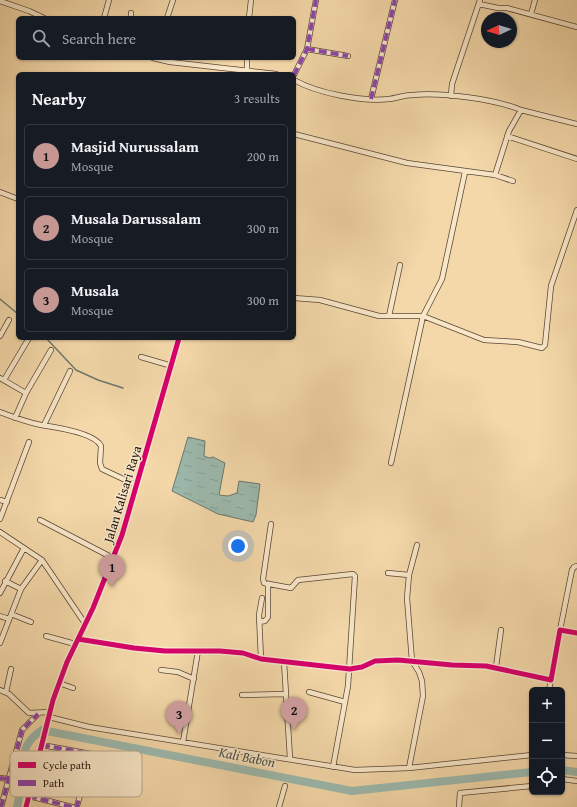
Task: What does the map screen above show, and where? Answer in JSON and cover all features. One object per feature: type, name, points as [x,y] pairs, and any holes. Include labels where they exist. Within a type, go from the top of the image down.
[{"type":"street","points":[[105,16],[110,0]]},
{"type":"street","points":[[168,16],[173,0]]},
{"type":"street","points":[[249,16],[251,0]]},
{"type":"street","points":[[296,72],[307,49],[316,0]]},
{"type":"street","points":[[371,99],[395,0]]},
{"type":"street","points":[[530,14],[535,0]]},
{"type":"street","points":[[0,1],[29,10],[40,16]]},
{"type":"street","points":[[451,96],[452,84],[480,2],[577,27]]},
{"type":"street","points":[[307,49],[348,56]]},
{"type":"street","points":[[162,60],[247,72],[247,60]]},
{"type":"street","points":[[296,81],[309,88],[371,99],[388,99],[413,94],[485,100],[577,124]]},
{"type":"street","points":[[495,175],[507,136],[521,110]]},
{"type":"street","points":[[296,135],[407,163],[495,175],[513,180]]},
{"type":"street","points":[[507,136],[577,159]]},
{"type":"street","points":[[391,464],[423,316],[442,279],[465,172]]},
{"type":"street","points":[[0,192],[16,198]]},
{"type":"street","points":[[296,298],[320,300],[368,314],[389,316],[423,316],[484,340],[518,342],[544,348],[551,286],[577,210]]},
{"type":"street","points":[[389,316],[400,264]]},
{"type":"street","points":[[0,336],[9,320]]},
{"type":"street","points":[[26,393],[2,379],[28,340]]},
{"type":"street","name":"Jalan Kalisari Raya","points":[[41,751],[59,683],[84,622],[93,608],[113,558],[172,366],[178,340]]},
{"type":"street","points":[[15,418],[26,393],[51,350]]},
{"type":"street","points":[[141,356],[172,366]]},
{"type":"street","points":[[44,425],[70,371]]},
{"type":"street","points":[[0,412],[15,418],[59,427],[99,442],[102,448],[99,458],[102,469],[136,485]]},
{"type":"street","points":[[0,519],[29,442]]},
{"type":"street","points":[[0,500],[7,502]]},
{"type":"street","points":[[40,520],[113,558]]},
{"type":"street","points":[[271,524],[263,581],[268,584],[290,588],[298,580],[353,574],[355,576],[350,669],[333,767]]},
{"type":"street","points":[[0,532],[42,560],[84,622]]},
{"type":"street","points":[[409,768],[424,688],[419,672],[412,661],[407,598],[409,575],[417,545]]},
{"type":"street","points":[[0,593],[5,581],[24,548]]},
{"type":"street","points":[[0,643],[21,589],[42,560]]},
{"type":"street","points":[[550,687],[572,570],[577,566]]},
{"type":"street","points":[[388,573],[409,575]]},
{"type":"street","points":[[5,581],[21,589]]},
{"type":"street","points":[[259,622],[264,621],[268,617],[268,584]]},
{"type":"street","points":[[261,659],[259,622],[262,598]]},
{"type":"street","points":[[0,616],[10,616],[30,622]]},
{"type":"street","points":[[496,667],[501,630]]},
{"type":"street","points":[[560,630],[577,633]]},
{"type":"street","points":[[46,636],[76,644]]},
{"type":"street","points":[[78,639],[134,648],[243,654],[261,659],[317,664],[350,669],[362,668],[375,661],[412,661],[496,667],[551,680]]},
{"type":"street","points":[[183,742],[198,651]]},
{"type":"street","points":[[284,662],[290,758]]},
{"type":"street","points":[[6,692],[11,669]]},
{"type":"street","points":[[161,670],[178,672],[194,679]]},
{"type":"street","points":[[59,683],[73,688]]},
{"type":"street","points":[[0,690],[6,692],[27,712],[49,716],[89,727],[290,758],[333,767],[372,770],[409,768],[529,755]]},
{"type":"street","points":[[309,692],[345,702]]},
{"type":"street","points":[[242,695],[285,694]]},
{"type":"street","points":[[16,751],[22,730],[38,714]]},
{"type":"street","points":[[43,742],[80,751]]},
{"type":"street","points":[[565,755],[577,756]]},
{"type":"street","points":[[1,807],[10,772]]},
{"type":"street","points":[[0,778],[8,779]]},
{"type":"street","points":[[565,779],[577,781]]},
{"type":"street","points":[[279,807],[285,786]]},
{"type":"street","points":[[459,807],[460,793],[529,786]]},
{"type":"street","name":"Jalan Kalisari Raya","points":[[26,807],[29,797]]},
{"type":"street","points":[[32,797],[52,805],[75,807],[78,797]]},
{"type":"water","points":[[188,437],[205,441],[204,456],[209,458],[213,457],[225,463],[219,495],[228,496],[237,493],[239,481],[260,484],[256,515],[253,522],[218,514],[172,491]]},
{"type":"waterway","points":[[0,299],[16,312]]},
{"type":"waterway","points":[[48,340],[76,370],[98,380],[123,388]]},
{"type":"waterway","name":"Kali Babon","points":[[25,751],[30,741],[42,730],[352,791],[529,772]]},
{"type":"waterway","name":"Kali Babon","points":[[565,770],[577,772]]},
{"type":"waterway","name":"Kali Babon","points":[[17,807],[19,797]]},
{"type":"marked path","points":[[296,72],[307,49],[316,0]]},
{"type":"marked path","points":[[371,99],[395,0]]},
{"type":"marked path","points":[[307,49],[348,56]]},
{"type":"marked path","points":[[16,751],[22,730],[38,714]]},
{"type":"marked path","points":[[42,745],[75,751]]},
{"type":"marked path","points":[[1,807],[10,774]]},
{"type":"marked path","points":[[0,778],[8,779]]},
{"type":"marked path","points":[[33,797],[72,807]]},
{"type":"marked path","points":[[75,807],[77,806],[80,797]]},
{"type":"cycle path","points":[[40,751],[53,700],[67,662],[93,608],[122,535],[178,340]]},
{"type":"cycle path","points":[[78,639],[134,648],[165,651],[220,651],[243,653],[261,659],[350,669],[362,667],[375,661],[398,660],[452,665],[486,666],[551,680],[560,630],[577,633]]},
{"type":"cycle path","points":[[26,807],[29,797]]},
{"type":"place","name":"Masjid Nurussalam","points":[[112,587]]},
{"type":"place","name":"Musala Darussalam","points":[[294,730]]},
{"type":"place","name":"Musala","points":[[179,734]]}]
